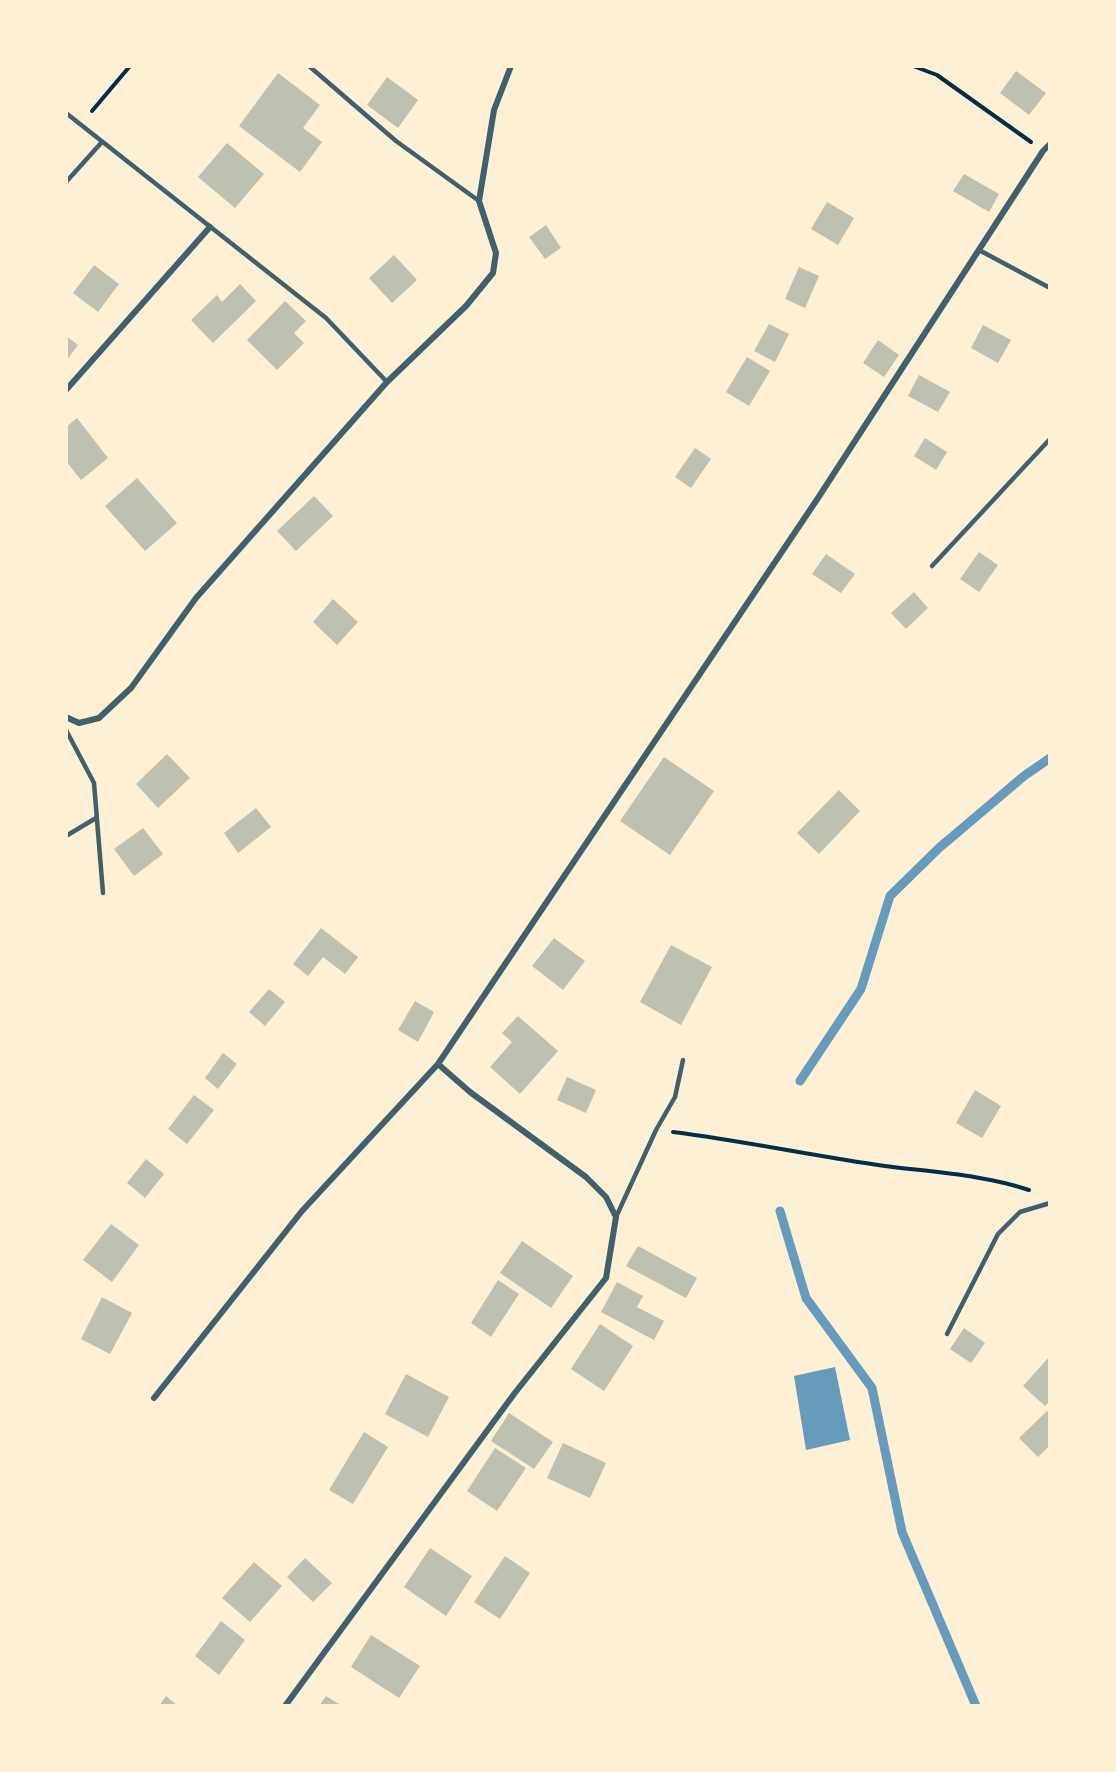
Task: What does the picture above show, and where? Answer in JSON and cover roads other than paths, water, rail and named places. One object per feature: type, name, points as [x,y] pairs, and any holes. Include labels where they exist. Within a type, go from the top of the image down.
[{"type":"street","points":[[66,717],[79,723],[99,718],[131,688],[196,598],[387,382],[466,306],[493,273],[496,253],[479,201],[494,110],[511,66]]},
{"type":"street","points":[[154,1398],[302,1211],[438,1064],[811,508],[1043,151],[1050,144]]},
{"type":"street","points":[[66,390],[210,228]]},
{"type":"street","points":[[285,1706],[514,1394],[606,1278],[616,1217],[606,1197],[586,1177],[470,1092],[438,1064]]},
{"type":"lane","points":[[309,66],[396,141],[479,201]]},
{"type":"lane","points":[[66,113],[326,318],[387,382]]},
{"type":"lane","points":[[66,182],[102,142]]},
{"type":"lane","points":[[979,250],[1050,288]]},
{"type":"lane","points":[[932,566],[1050,438]]},
{"type":"lane","points":[[66,730],[94,783],[103,893]]},
{"type":"lane","points":[[66,836],[96,818]]},
{"type":"lane","points":[[616,1217],[675,1096],[683,1059]]},
{"type":"lane","points":[[947,1334],[998,1234],[1020,1212],[1050,1203]]},
{"type":"water","points":[[835,1367],[850,1440],[806,1450],[794,1376]]},
{"type":"waterway","points":[[800,1081],[861,989],[890,896],[939,848],[1024,776],[1050,758]]},
{"type":"waterway","points":[[780,1211],[806,1298],[872,1388],[902,1532],[976,1706]]}]
